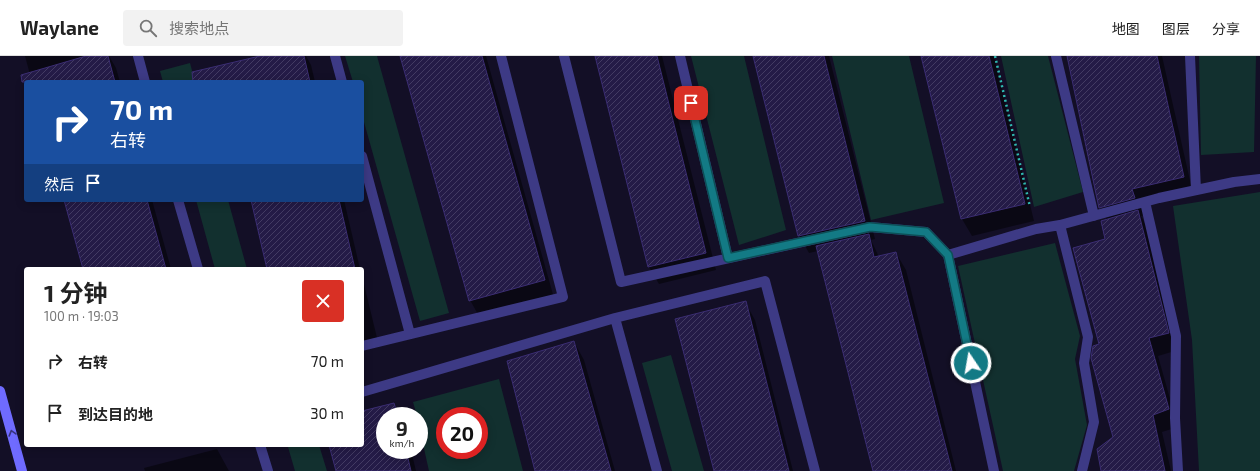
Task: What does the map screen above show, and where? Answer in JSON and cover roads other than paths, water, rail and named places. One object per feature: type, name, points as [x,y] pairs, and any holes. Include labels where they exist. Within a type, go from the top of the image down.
[{"type":"main road","points":[[0,390],[22,471]]},
{"type":"lane","points":[[138,56],[144,80]]},
{"type":"lane","points":[[335,56],[341,80]]},
{"type":"lane","points":[[364,346],[563,297],[501,56]]},
{"type":"lane","points":[[564,56],[621,282],[870,227],[926,232],[948,255],[994,471]]},
{"type":"lane","points":[[680,56],[728,258]]},
{"type":"lane","points":[[1056,56],[1094,216]]},
{"type":"lane","points":[[1190,56],[1196,190]]},
{"type":"lane","points":[[364,163],[410,334]]},
{"type":"lane","points":[[948,255],[1036,229],[1060,225],[1145,202],[1234,182],[1260,179]]},
{"type":"lane","points":[[179,202],[197,267]]},
{"type":"lane","points":[[1145,202],[1176,336],[1175,418],[1178,471]]},
{"type":"lane","points":[[1060,225],[1088,337],[1084,363],[1094,422],[1082,471]]},
{"type":"lane","points":[[364,391],[615,318],[765,281],[816,471]]},
{"type":"lane","points":[[615,318],[657,471]]},
{"type":"lane","points":[[261,447],[268,471]]}]
